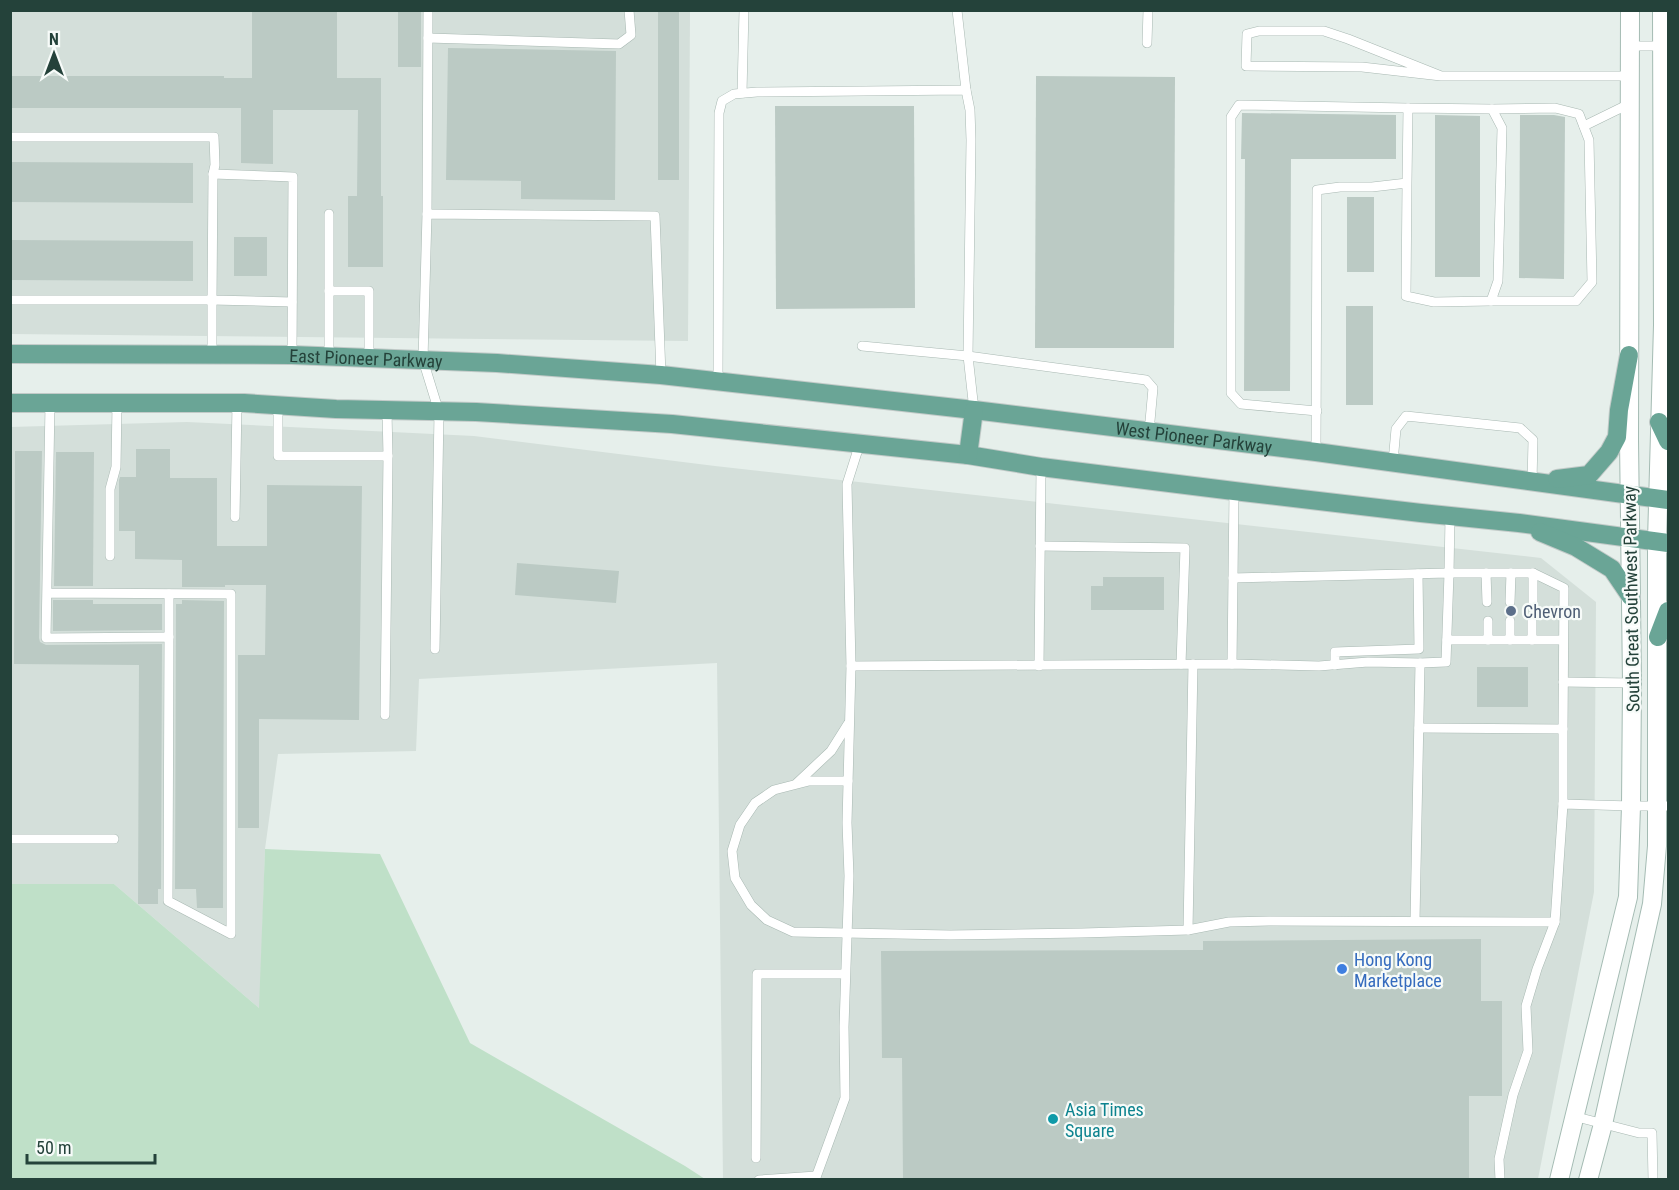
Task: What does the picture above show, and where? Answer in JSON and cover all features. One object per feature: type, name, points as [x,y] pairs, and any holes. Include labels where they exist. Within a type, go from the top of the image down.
[{"type":"main road","name":"South Great Southwest Parkway","points":[[1559,1179],[1628,897],[1632,683],[1629,354],[1630,10]]},
{"type":"main road","name":"South Great Southwest Parkway","points":[[1588,1179],[1603,1124],[1652,904],[1663,806],[1663,695],[1658,636],[1663,542],[1659,422],[1666,325],[1665,46],[1662,10]]},
{"type":"main road","name":"East Pioneer Parkway","points":[[10,354],[292,355],[423,360],[661,375],[718,382]]},
{"type":"main road","points":[[1532,482],[1589,475],[1609,452],[1617,437],[1619,410],[1629,354]]},
{"type":"main road","name":"West Pioneer Parkway","points":[[718,382],[974,410],[1316,452],[1663,500]]},
{"type":"main road","points":[[10,404],[237,404],[387,411],[476,412],[660,423],[968,455],[1234,491],[1519,523],[1663,542]]},
{"type":"main road","points":[[968,455],[974,410]]},
{"type":"main road","points":[[1659,422],[1668,441]]},
{"type":"main road","points":[[1519,523],[1576,547],[1612,569],[1631,597]]},
{"type":"main road","points":[[1658,636],[1668,611]]},
{"type":"lane","points":[[428,10],[427,214],[423,360],[439,412],[435,649]]},
{"type":"lane","points":[[428,38],[619,44],[631,35],[630,10]]},
{"type":"lane","points":[[742,93],[744,10]]},
{"type":"lane","points":[[957,10],[970,110],[968,356],[974,410]]},
{"type":"lane","points":[[1147,43],[1148,10]]},
{"type":"lane","points":[[1441,76],[1324,31],[1259,31],[1247,34],[1246,66],[1362,67],[1441,76],[1629,76]]},
{"type":"lane","points":[[1629,46],[1665,46]]},
{"type":"lane","points":[[718,382],[719,113],[722,100],[734,94],[757,92],[966,90]]},
{"type":"lane","points":[[1584,126],[1629,104]]},
{"type":"lane","points":[[1317,411],[1241,404],[1232,393],[1231,117],[1239,105],[1555,108],[1579,114],[1589,140],[1592,282],[1576,301],[1434,302],[1406,296],[1408,108]]},
{"type":"lane","points":[[1491,301],[1498,281],[1502,128],[1492,109]]},
{"type":"lane","points":[[10,137],[214,137],[212,355]]},
{"type":"lane","points":[[213,174],[293,177],[292,355]]},
{"type":"lane","points":[[1316,452],[1317,190],[1407,183]]},
{"type":"lane","points":[[329,214],[329,357]]},
{"type":"lane","points":[[427,214],[656,216],[661,375]]},
{"type":"lane","points":[[329,291],[369,291],[369,359]]},
{"type":"lane","points":[[10,300],[292,302]]},
{"type":"lane","points":[[862,346],[968,356],[1146,380],[1153,388],[1149,432]]},
{"type":"lane","points":[[51,404],[46,638],[169,637]]},
{"type":"lane","points":[[110,556],[110,489],[116,467],[117,404]]},
{"type":"lane","points":[[235,517],[237,404]]},
{"type":"lane","points":[[278,406],[278,456],[388,456]]},
{"type":"lane","points":[[386,715],[387,411]]},
{"type":"lane","points":[[1393,462],[1396,429],[1406,416],[1520,428],[1533,440],[1532,482]]},
{"type":"lane","points":[[759,1179],[815,1178],[845,1098],[844,1027],[849,876],[848,781],[851,666],[847,484],[860,443]]},
{"type":"lane","points":[[1040,666],[1041,466]]},
{"type":"lane","points":[[1232,664],[1234,491]]},
{"type":"lane","points":[[851,666],[1181,664],[1320,666],[1368,662],[1446,662],[1450,516]]},
{"type":"lane","points":[[1040,546],[1185,548],[1181,664]]},
{"type":"lane","points":[[1486,573],[1487,602]]},
{"type":"lane","points":[[1510,573],[1510,602]]},
{"type":"lane","points":[[1233,578],[1533,573],[1564,588],[1563,804],[1555,922],[1526,1006],[1528,1051],[1513,1095],[1499,1159],[1500,1179]]},
{"type":"lane","points":[[1533,573],[1533,602]]},
{"type":"lane","points":[[1335,664],[1335,652],[1419,649],[1419,574]]},
{"type":"lane","points":[[47,593],[231,594],[231,934],[168,901],[169,594]]},
{"type":"lane","points":[[1488,621],[1488,640]]},
{"type":"lane","points":[[1510,621],[1510,640]]},
{"type":"lane","points":[[1532,621],[1532,640]]},
{"type":"lane","points":[[1447,640],[1563,640]]},
{"type":"lane","points":[[1415,921],[1420,663]]},
{"type":"lane","points":[[1188,930],[1193,664]]},
{"type":"lane","points":[[1563,682],[1632,683]]},
{"type":"lane","points":[[797,784],[831,751],[850,722]]},
{"type":"lane","points":[[1419,728],[1563,729]]},
{"type":"lane","points":[[848,781],[809,781],[774,789],[755,803],[740,825],[732,851],[735,878],[751,905],[767,920],[794,932],[982,935],[1188,930],[1239,922],[1555,922]]},
{"type":"lane","points":[[1563,804],[1663,806]]},
{"type":"lane","points":[[10,839],[114,839]]},
{"type":"lane","points":[[756,1158],[757,974],[845,974]]},
{"type":"lane","points":[[1574,1116],[1640,1133],[1652,1133],[1653,1179]]},
{"type":"shaded area","points":[[11,11],[690,11],[688,341],[11,334]]},
{"type":"shaded area","points":[[187,422],[474,436],[715,466],[1541,558],[1596,602],[1594,892],[1538,1179],[723,1179],[717,663],[419,679],[416,751],[278,754],[265,849],[260,1009],[114,884],[11,884],[10,427]]},
{"type":"green space","points":[[265,849],[380,854],[470,1043],[705,1179],[11,1179],[11,884],[114,884],[259,1008]]},
{"type":"building","points":[[252,10],[337,10],[337,78],[381,78],[383,267],[348,267],[348,196],[357,196],[358,110],[273,110],[273,164],[241,163],[241,108],[10,108],[10,76],[252,78]]},
{"type":"building","points":[[398,10],[421,10],[421,67],[398,67]]},
{"type":"building","points":[[658,10],[679,10],[679,180],[658,180]]},
{"type":"building","points":[[448,48],[616,51],[615,200],[521,199],[521,181],[446,180]]},
{"type":"building","points":[[1036,76],[1175,77],[1174,348],[1035,348]]},
{"type":"building","points":[[775,106],[914,106],[915,308],[776,309]]},
{"type":"building","points":[[1242,113],[1396,115],[1396,159],[1291,159],[1290,391],[1244,391],[1245,159],[1241,159]]},
{"type":"building","points":[[1435,115],[1480,116],[1480,277],[1435,277]]},
{"type":"building","points":[[1520,115],[1565,117],[1564,279],[1519,278]]},
{"type":"building","points":[[10,162],[193,163],[193,203],[10,202]]},
{"type":"building","points":[[1347,197],[1374,197],[1374,272],[1347,272]]},
{"type":"building","points":[[234,237],[267,237],[267,276],[234,276]]},
{"type":"building","points":[[10,240],[193,241],[193,281],[10,280]]},
{"type":"building","points":[[1346,306],[1373,306],[1373,405],[1346,405]]},
{"type":"building","points":[[136,449],[170,449],[170,478],[217,478],[217,546],[267,546],[267,485],[362,486],[359,720],[259,719],[259,828],[238,828],[238,655],[265,655],[266,585],[182,587],[182,560],[135,559],[135,531],[119,531],[119,480],[120,477],[136,477]]},
{"type":"building","points":[[15,451],[42,451],[40,642],[46,645],[162,644],[161,889],[158,889],[158,904],[138,904],[139,665],[14,664]]},
{"type":"building","points":[[56,452],[94,452],[93,586],[54,586]]},
{"type":"building","points":[[517,563],[619,571],[616,603],[515,595]]},
{"type":"building","points":[[1103,577],[1164,577],[1164,610],[1091,610],[1091,586],[1103,586]]},
{"type":"building","points":[[53,600],[93,600],[93,604],[162,604],[162,630],[53,631]]},
{"type":"building","points":[[182,600],[224,601],[223,908],[197,908],[196,889],[175,889],[176,604],[182,604]]},
{"type":"building","points":[[1477,667],[1528,667],[1528,707],[1477,707]]},
{"type":"building","points":[[1481,939],[1481,1001],[1502,1001],[1502,1096],[1469,1096],[1469,1179],[903,1179],[902,1058],[882,1058],[881,951],[1203,950],[1203,941]]},
{"type":"place","name":"Chevron","points":[[1511,611]]},
{"type":"place","name":"Hong Kong Marketplace","points":[[1342,969]]},
{"type":"place","name":"Asia Times Square","points":[[1053,1119]]}]
